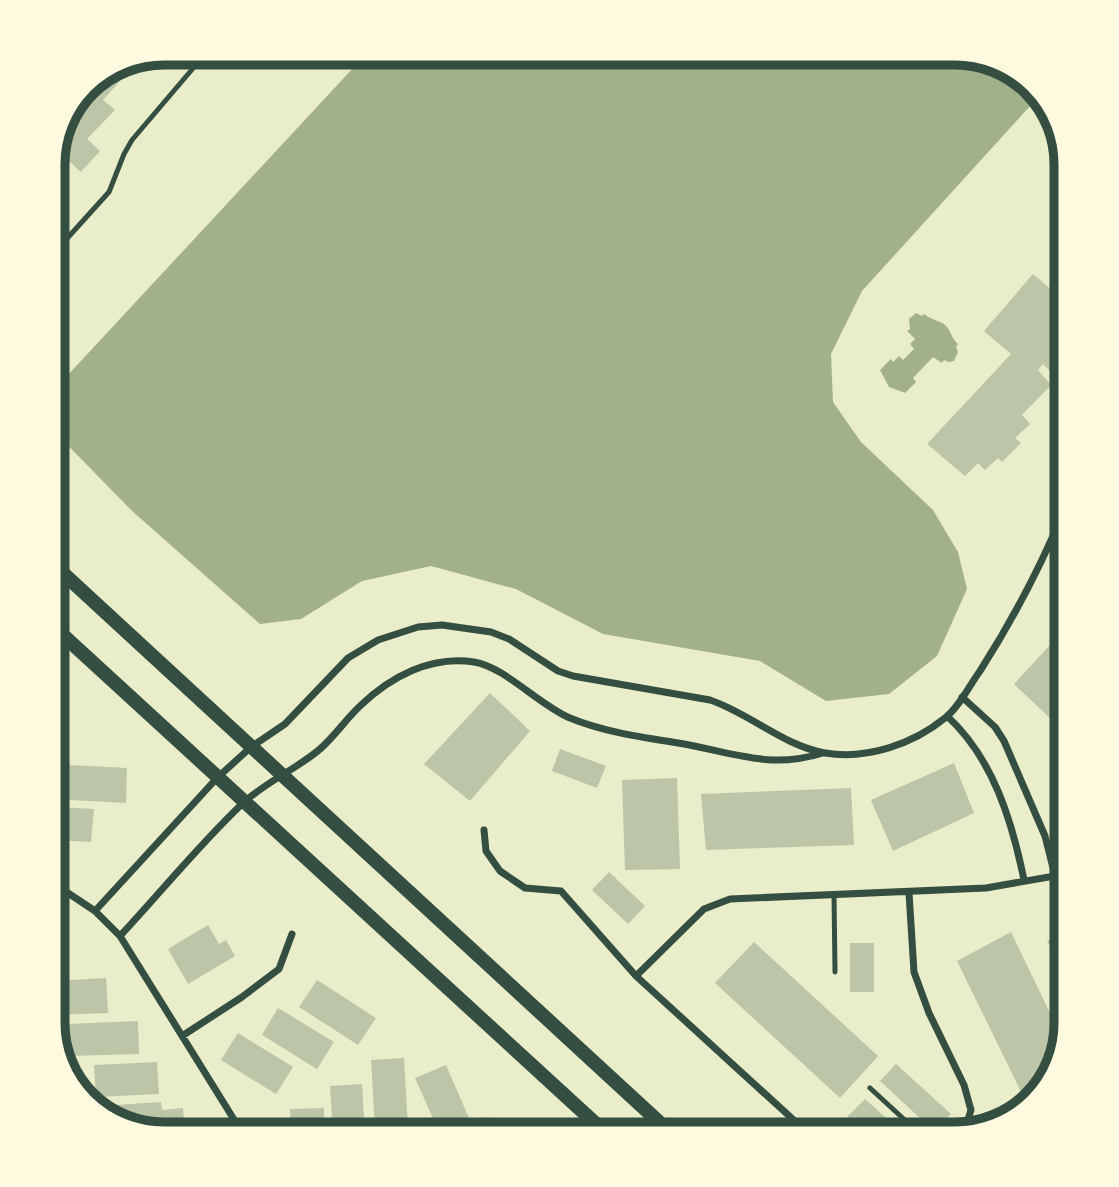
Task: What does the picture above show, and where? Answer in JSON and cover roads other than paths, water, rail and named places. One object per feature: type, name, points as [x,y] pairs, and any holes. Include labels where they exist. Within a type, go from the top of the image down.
[{"type":"main road","points":[[65,575],[657,1122]]},
{"type":"main road","points":[[65,637],[593,1122]]},
{"type":"street","points":[[120,936],[244,802],[320,749],[359,707],[383,686],[417,668],[446,662],[476,662],[510,678],[544,704],[570,718],[625,735],[768,761],[797,760],[824,753],[869,752],[897,746],[925,732],[947,716],[962,697],[1027,593],[1054,533]]},
{"type":"street","points":[[95,911],[217,778],[251,747],[285,724],[348,658],[398,633],[442,625],[491,632],[573,677],[710,699],[731,707],[790,740],[824,753]]},
{"type":"street","points":[[962,697],[995,727],[1004,741],[1045,836],[1054,872]]},
{"type":"street","points":[[947,716],[974,744],[985,764],[1014,832],[1024,880]]},
{"type":"street","points":[[484,830],[486,851],[500,871],[526,888],[561,891],[636,976],[795,1122]]},
{"type":"street","points":[[636,976],[704,909],[730,899],[986,888],[1054,876]]},
{"type":"street","points":[[65,891],[95,911],[120,936],[235,1122]]},
{"type":"street","points":[[909,892],[914,972],[929,1013],[964,1085],[971,1110],[967,1121]]},
{"type":"street","points":[[182,1036],[279,969],[292,934]]},
{"type":"lane","points":[[65,241],[109,192],[124,154],[140,129],[195,65]]},
{"type":"lane","points":[[834,895],[835,972]]},
{"type":"lane","points":[[870,1088],[906,1122]]}]
